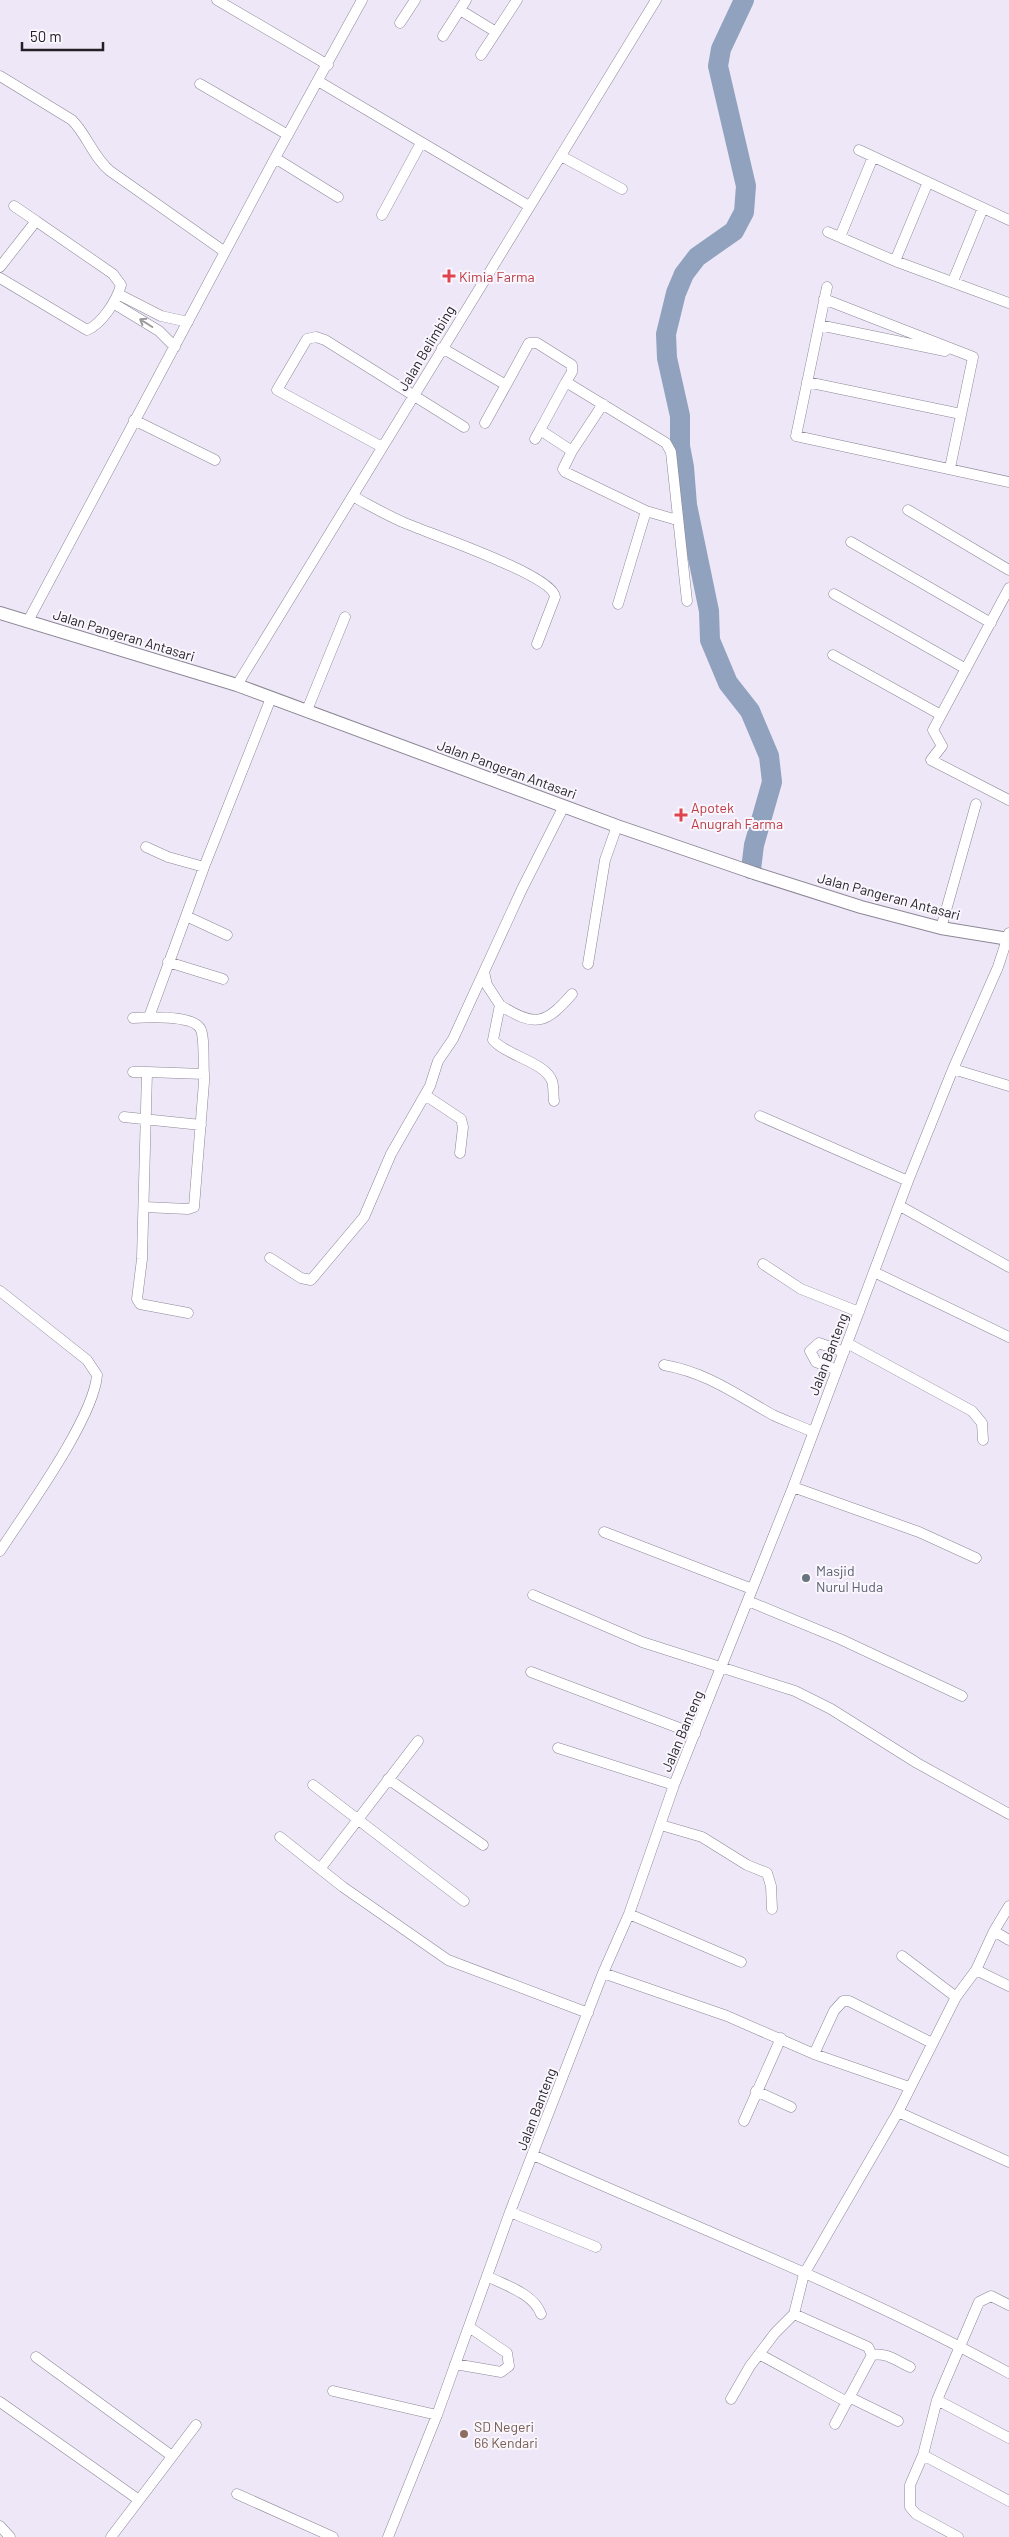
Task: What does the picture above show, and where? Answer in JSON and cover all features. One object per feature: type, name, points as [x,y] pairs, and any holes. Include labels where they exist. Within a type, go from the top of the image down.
[{"type":"street","points":[[217,0],[328,65]]},
{"type":"street","points":[[28,621],[134,420],[362,0]]},
{"type":"street","points":[[400,24],[415,0]]},
{"type":"street","points":[[443,36],[466,0]]},
{"type":"street","points":[[481,55],[517,0]]},
{"type":"street","name":"Jalan Belimbing","points":[[237,685],[354,497],[442,348],[656,0]]},
{"type":"street","points":[[460,10],[496,32]]},
{"type":"street","points":[[0,76],[72,120],[82,129],[102,164],[110,171],[225,252]]},
{"type":"street","points":[[318,82],[529,206]]},
{"type":"street","points":[[200,84],[288,135]]},
{"type":"street","points":[[382,215],[421,143]]},
{"type":"street","points":[[859,150],[1009,220]]},
{"type":"street","points":[[561,156],[622,189]]},
{"type":"street","points":[[840,237],[873,157]]},
{"type":"street","points":[[275,158],[338,197]]},
{"type":"street","points":[[895,260],[928,182]]},
{"type":"street","points":[[0,278],[87,330],[93,327],[116,298],[121,285],[113,274],[14,206]]},
{"type":"street","points":[[952,281],[983,208]]},
{"type":"street","points":[[0,267],[36,221]]},
{"type":"street","points":[[828,232],[895,260],[1009,303]]},
{"type":"street","points":[[827,287],[796,436],[1009,482]]},
{"type":"street","points":[[116,298],[161,316],[188,322]]},
{"type":"street","points":[[116,298],[159,331],[175,347]]},
{"type":"street","points":[[824,299],[972,357]]},
{"type":"street","points":[[819,325],[972,357]]},
{"type":"street","points":[[382,447],[277,390],[306,341],[312,337],[325,340],[464,427]]},
{"type":"street","points":[[485,424],[529,343],[533,341],[570,363],[573,369],[535,440]]},
{"type":"street","points":[[442,348],[506,385]]},
{"type":"street","points":[[950,468],[972,357]]},
{"type":"street","points":[[566,382],[661,438],[669,446],[677,520],[684,557],[687,601]]},
{"type":"street","points":[[807,382],[961,414]]},
{"type":"street","points":[[603,404],[563,466],[565,472],[646,511],[677,520]]},
{"type":"street","points":[[134,420],[215,460]]},
{"type":"street","points":[[540,430],[572,451]]},
{"type":"street","points":[[354,497],[404,523],[507,564],[549,586],[556,597],[537,644]]},
{"type":"street","points":[[908,510],[1009,570]]},
{"type":"street","points":[[618,604],[646,511]]},
{"type":"street","points":[[851,542],[991,623]]},
{"type":"street","points":[[1009,588],[933,730],[942,746],[931,760],[1009,800]]},
{"type":"street","points":[[834,594],[966,669]]},
{"type":"street","name":"Jalan Pangeran Antasari","points":[[0,613],[237,685],[617,826],[754,873],[861,907],[941,928],[1008,937]]},
{"type":"street","points":[[306,710],[345,617]]},
{"type":"street","points":[[833,655],[941,715]]},
{"type":"street","points":[[149,1017],[204,867],[271,698]]},
{"type":"street","points":[[941,928],[976,804]]},
{"type":"street","points":[[270,1258],[301,1278],[309,1280],[314,1278],[364,1217],[391,1154],[430,1086],[438,1061],[453,1039],[522,889],[564,806]]},
{"type":"street","points":[[588,964],[605,860],[617,826]]},
{"type":"street","points":[[146,847],[168,857],[204,867]]},
{"type":"street","points":[[186,916],[227,935]]},
{"type":"street","name":"Jalan Banteng","points":[[388,2537],[437,2415],[510,2212],[603,1973],[629,1914],[674,1785],[723,1668],[908,1181],[953,1068],[998,967],[1008,937]]},
{"type":"street","points":[[168,962],[223,979]]},
{"type":"street","points":[[484,972],[486,985],[500,1006],[515,1015],[542,1019],[555,1013],[572,994]]},
{"type":"street","points":[[500,1006],[493,1031],[493,1040],[502,1048],[548,1074],[553,1084],[554,1101]]},
{"type":"street","points":[[133,1018],[149,1017],[188,1020],[200,1028],[204,1074],[194,1207],[188,1209],[144,1206]]},
{"type":"street","points":[[953,1068],[1009,1086]]},
{"type":"street","points":[[133,1072],[204,1074]]},
{"type":"street","points":[[147,1072],[144,1206],[139,1303],[188,1313]]},
{"type":"street","points":[[425,1094],[461,1119],[463,1128],[460,1153]]},
{"type":"street","points":[[760,1116],[908,1181]]},
{"type":"street","points":[[124,1117],[201,1125]]},
{"type":"street","points":[[900,1206],[1009,1267]]},
{"type":"street","points":[[763,1264],[801,1289],[859,1312]]},
{"type":"street","points":[[874,1272],[1009,1337]]},
{"type":"street","points":[[0,1291],[87,1360],[97,1375],[92,1398],[80,1422],[0,1551]]},
{"type":"street","points":[[837,1370],[816,1362],[810,1351],[819,1343],[845,1347],[972,1411],[982,1424],[983,1440]]},
{"type":"street","points":[[664,1365],[683,1368],[718,1382],[773,1414],[812,1432]]},
{"type":"street","points":[[793,1487],[919,1532],[976,1558]]},
{"type":"street","points":[[604,1532],[752,1590]]},
{"type":"street","points":[[533,1594],[642,1642],[777,1684],[831,1709],[917,1763],[1009,1814]]},
{"type":"street","points":[[748,1601],[840,1639],[962,1696]]},
{"type":"street","points":[[531,1672],[695,1734]]},
{"type":"street","points":[[320,1869],[418,1741]]},
{"type":"street","points":[[558,1748],[674,1785]]},
{"type":"street","points":[[388,1779],[483,1845]]},
{"type":"street","points":[[313,1785],[464,1901]]},
{"type":"street","points":[[661,1825],[702,1837],[747,1865],[767,1872],[771,1886],[772,1909]]},
{"type":"street","points":[[280,1837],[320,1869],[448,1960],[588,2013]]},
{"type":"street","points":[[731,2399],[759,2354],[775,2333],[794,2314],[804,2274],[898,2112],[956,1997],[976,1970],[994,1931],[1009,1906]]},
{"type":"street","points":[[629,1914],[741,1962]]},
{"type":"street","points":[[994,1931],[1009,1940]]},
{"type":"street","points":[[902,1956],[956,1997]]},
{"type":"street","points":[[976,1970],[1009,1986]]},
{"type":"street","points":[[603,1973],[727,2016],[814,2054],[909,2087]]},
{"type":"street","points":[[814,2054],[834,2010],[843,2001],[848,2001],[932,2043]]},
{"type":"street","points":[[744,2121],[781,2038]]},
{"type":"street","points":[[756,2091],[791,2107]]},
{"type":"street","points":[[898,2112],[1009,2162]]},
{"type":"street","points":[[533,2155],[804,2274],[960,2346],[1009,2373]]},
{"type":"street","points":[[510,2212],[596,2247]]},
{"type":"street","points":[[487,2276],[530,2298],[535,2302],[541,2314]]},
{"type":"street","points":[[958,2537],[916,2514],[910,2507],[910,2485],[923,2455],[937,2400],[976,2308],[985,2297],[996,2297],[1009,2305]]},
{"type":"street","points":[[794,2314],[868,2347],[872,2355]]},
{"type":"street","points":[[455,2364],[501,2372],[509,2366],[510,2361],[507,2353],[469,2327]]},
{"type":"street","points":[[835,2424],[872,2355],[880,2353],[910,2368]]},
{"type":"street","points":[[759,2354],[848,2399],[898,2421]]},
{"type":"street","points":[[36,2357],[172,2456]]},
{"type":"street","points":[[333,2391],[437,2415]]},
{"type":"street","points":[[937,2400],[1009,2438]]},
{"type":"street","points":[[0,2402],[139,2500]]},
{"type":"street","points":[[111,2537],[196,2425]]},
{"type":"street","points":[[923,2455],[1009,2501]]},
{"type":"street","points":[[237,2494],[333,2537]]},
{"type":"street","points":[[0,2526],[10,2537]]},
{"type":"waterway","points":[[744,0],[721,49],[718,66],[746,186],[744,212],[734,231],[697,257],[684,274],[676,293],[666,334],[667,358],[680,416],[680,446],[687,505],[709,611],[710,640],[728,683],[750,711],[769,756],[772,782],[754,845],[751,869]]},
{"type":"place","name":"Kimia Farma","points":[[449,276]]},
{"type":"place","name":"Apotek Anugrah Farma","points":[[681,815]]},
{"type":"place","name":"Masjid Nurul Huda","points":[[806,1578]]},
{"type":"place","name":"SD Negeri 66 Kendari","points":[[464,2434]]}]
